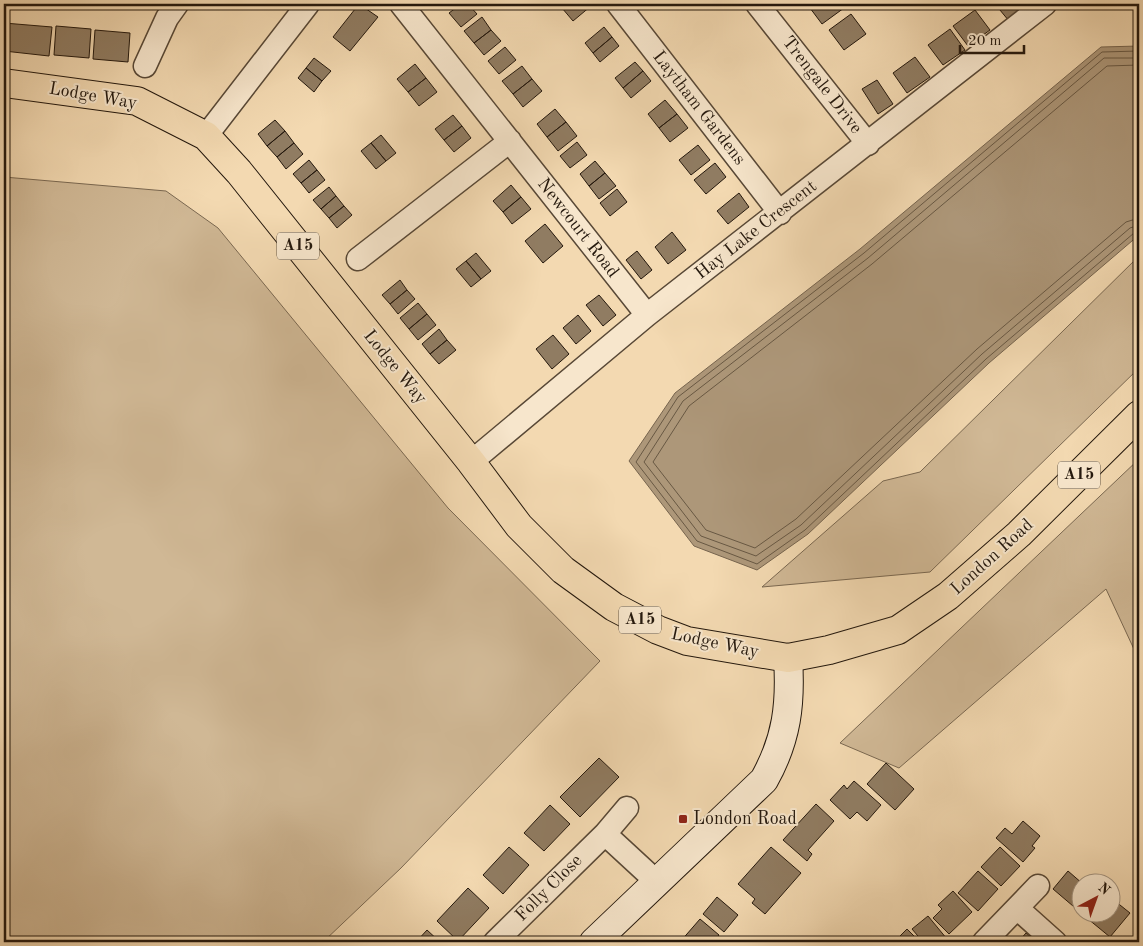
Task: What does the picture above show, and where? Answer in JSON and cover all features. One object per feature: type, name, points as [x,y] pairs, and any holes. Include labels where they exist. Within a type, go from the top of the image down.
[{"type":"main road","name":"Lodge Way","points":[[4,83],[137,101],[206,136],[239,172],[525,532],[562,570],[614,607],[658,630],[687,641],[788,658]]},
{"type":"main road","name":"London Road","points":[[788,658],[829,650],[898,630],[948,596],[1019,534],[1139,415]]},
{"type":"main road","points":[[594,942],[764,780],[778,754],[781,744],[790,688],[788,658]]},
{"type":"street","points":[[146,66],[166,18],[177,4]]},
{"type":"street","points":[[206,136],[308,4]]},
{"type":"street","name":"Newcourt Road","points":[[401,4],[647,315]]},
{"type":"street","name":"Laytham Gardens","points":[[618,4],[780,213]]},
{"type":"street","name":"Hay Lake Crescent","points":[[471,462],[647,315],[780,213],[1045,4]]},
{"type":"street","name":"Trengale Drive","points":[[767,7],[868,144]]},
{"type":"street","points":[[358,259],[510,141]]},
{"type":"street","name":"Folly Close","points":[[495,942],[605,834],[627,808]]},
{"type":"street","points":[[605,834],[657,882]]},
{"type":"street","points":[[984,942],[1038,886]]},
{"type":"street","points":[[1017,908],[1055,942]]},
{"type":"shaded area","points":[[4,177],[166,191],[218,228],[448,508],[600,661],[401,868],[323,942],[4,942]]},
{"type":"shaded area","points":[[1139,256],[1139,368],[930,572],[762,587],[883,481],[920,472]]},
{"type":"shaded area","points":[[1139,459],[1139,660],[1106,589],[899,768],[840,743]]},
{"type":"water","points":[[1139,46],[1139,235],[989,363],[808,534],[757,570],[694,546],[629,461],[675,393],[860,249],[1101,47]]},
{"type":"building","points":[[359,4],[378,17],[350,51],[333,37]]},
{"type":"building","points":[[461,4],[468,4],[477,14],[461,27],[449,13]]},
{"type":"building","points":[[567,4],[589,4],[591,6],[573,21],[562,8]]},
{"type":"building","points":[[807,4],[840,4],[844,8],[822,24]]},
{"type":"building","points":[[995,4],[1018,4],[1023,10],[1009,21]]},
{"type":"building","points":[[975,10],[990,30],[968,46],[953,26]]},
{"type":"building","points":[[851,14],[866,34],[844,50],[829,30]]},
{"type":"building","points":[[482,17],[491,30],[474,43],[464,31]]},
{"type":"building","points":[[4,23],[52,27],[49,56],[4,51]]},
{"type":"building","points":[[56,26],[91,29],[89,58],[54,55]]},
{"type":"building","points":[[604,27],[612,37],[593,53],[585,43]]},
{"type":"building","points":[[950,29],[965,50],[943,65],[928,45]]},
{"type":"building","points":[[95,30],[130,33],[128,62],[93,59]]},
{"type":"building","points":[[491,30],[501,41],[484,55],[474,43]]},
{"type":"building","points":[[612,37],[619,46],[600,62],[593,53]]},
{"type":"building","points":[[505,47],[516,60],[499,74],[488,61]]},
{"type":"building","points":[[915,57],[930,77],[907,93],[893,73]]},
{"type":"building","points":[[314,58],[331,71],[322,81],[306,68]]},
{"type":"building","points":[[635,62],[643,71],[623,88],[615,78]]},
{"type":"building","points":[[415,64],[426,78],[408,92],[397,79]]},
{"type":"building","points":[[522,66],[532,79],[513,94],[502,81]]},
{"type":"building","points":[[306,68],[322,81],[314,92],[298,78]]},
{"type":"building","points":[[643,71],[651,81],[631,98],[623,88]]},
{"type":"building","points":[[426,78],[437,92],[419,106],[408,92]]},
{"type":"building","points":[[532,79],[542,91],[523,107],[513,94]]},
{"type":"building","points":[[877,80],[893,104],[878,114],[862,89]]},
{"type":"building","points":[[665,100],[677,114],[659,128],[648,114]]},
{"type":"building","points":[[555,109],[566,122],[547,137],[537,124]]},
{"type":"building","points":[[677,114],[688,128],[670,142],[659,128]]},
{"type":"building","points":[[453,115],[462,126],[444,140],[435,129]]},
{"type":"building","points":[[275,120],[285,131],[267,146],[258,134]]},
{"type":"building","points":[[566,122],[577,136],[558,151],[547,137]]},
{"type":"building","points":[[462,126],[471,138],[454,152],[444,140]]},
{"type":"building","points":[[285,131],[294,143],[277,157],[267,146]]},
{"type":"building","points":[[381,135],[396,153],[386,161],[371,143]]},
{"type":"building","points":[[577,142],[587,155],[570,168],[560,156]]},
{"type":"building","points":[[294,143],[303,154],[286,169],[277,157]]},
{"type":"building","points":[[371,143],[386,161],[376,169],[361,151]]},
{"type":"building","points":[[698,145],[710,160],[691,175],[679,160]]},
{"type":"building","points":[[309,160],[317,170],[301,183],[293,174]]},
{"type":"building","points":[[595,161],[605,173],[589,186],[580,174]]},
{"type":"building","points":[[715,163],[726,177],[706,194],[694,180]]},
{"type":"building","points":[[317,170],[325,180],[309,193],[301,183]]},
{"type":"building","points":[[605,173],[616,186],[599,199],[589,186]]},
{"type":"building","points":[[511,185],[521,197],[503,212],[493,201]]},
{"type":"building","points":[[329,187],[336,196],[321,209],[313,200]]},
{"type":"building","points":[[617,189],[627,202],[610,216],[600,203]]},
{"type":"building","points":[[739,193],[749,207],[728,224],[717,211]]},
{"type":"building","points":[[336,196],[344,206],[329,218],[321,209]]},
{"type":"building","points":[[521,197],[531,209],[512,224],[503,212]]},
{"type":"building","points":[[344,206],[352,215],[337,228],[329,218]]},
{"type":"building","points":[[545,224],[563,246],[543,263],[525,241]]},
{"type":"building","points":[[672,232],[686,250],[668,264],[655,247]]},
{"type":"building","points":[[637,251],[652,270],[641,279],[626,260]]},
{"type":"building","points":[[476,253],[491,271],[481,279],[466,261]]},
{"type":"building","points":[[466,261],[481,279],[471,287],[456,269]]},
{"type":"building","points":[[400,280],[407,290],[390,304],[382,295]]},
{"type":"building","points":[[407,290],[415,299],[398,314],[390,304]]},
{"type":"building","points":[[599,295],[616,315],[603,326],[586,305]]},
{"type":"building","points":[[418,303],[427,314],[409,329],[400,318]]},
{"type":"building","points":[[427,314],[436,325],[418,340],[409,329]]},
{"type":"building","points":[[578,315],[591,331],[576,344],[563,328]]},
{"type":"building","points":[[439,329],[447,340],[430,354],[422,344]]},
{"type":"building","points":[[553,335],[569,354],[552,369],[536,349]]},
{"type":"building","points":[[447,340],[456,350],[439,364],[430,354]]},
{"type":"building","points":[[599,758],[619,777],[580,817],[560,797]]},
{"type":"building","points":[[886,763],[914,789],[895,810],[867,784]]},
{"type":"building","points":[[854,781],[881,805],[867,821],[857,812],[850,819],[830,800],[844,785],[847,789]]},
{"type":"building","points":[[816,804],[834,821],[808,850],[812,854],[807,861],[783,840]]},
{"type":"building","points":[[550,805],[570,824],[544,851],[524,833]]},
{"type":"building","points":[[1023,821],[1040,836],[1032,846],[1035,848],[1023,862],[996,838],[1005,828],[1012,834]]},
{"type":"building","points":[[509,847],[529,865],[503,894],[483,875]]},
{"type":"building","points":[[771,847],[801,873],[765,914],[752,903],[755,899],[738,884]]},
{"type":"building","points":[[1000,847],[1020,866],[1001,886],[981,867]]},
{"type":"building","points":[[978,871],[998,889],[978,911],[958,893]]},
{"type":"building","points":[[1068,871],[1071,874],[1070,903],[1053,889]]},
{"type":"building","points":[[468,888],[489,908],[458,941],[437,921]]},
{"type":"building","points":[[953,891],[972,912],[949,934],[933,918],[942,909],[938,905]]},
{"type":"building","points":[[717,897],[738,915],[724,932],[703,914]]},
{"type":"building","points":[[1120,905],[1130,913],[1110,937],[1094,924],[1120,924]]},
{"type":"building","points":[[928,916],[947,939],[943,942],[923,942],[912,929]]},
{"type":"building","points":[[700,919],[719,935],[717,938],[722,942],[680,942]]},
{"type":"building","points":[[907,929],[920,942],[894,942]]},
{"type":"building","points":[[427,930],[440,942],[416,942]]},
{"type":"building","points":[[1026,933],[1038,942],[1018,942]]},
{"type":"place","name":"London Road","points":[[683,819]]}]
